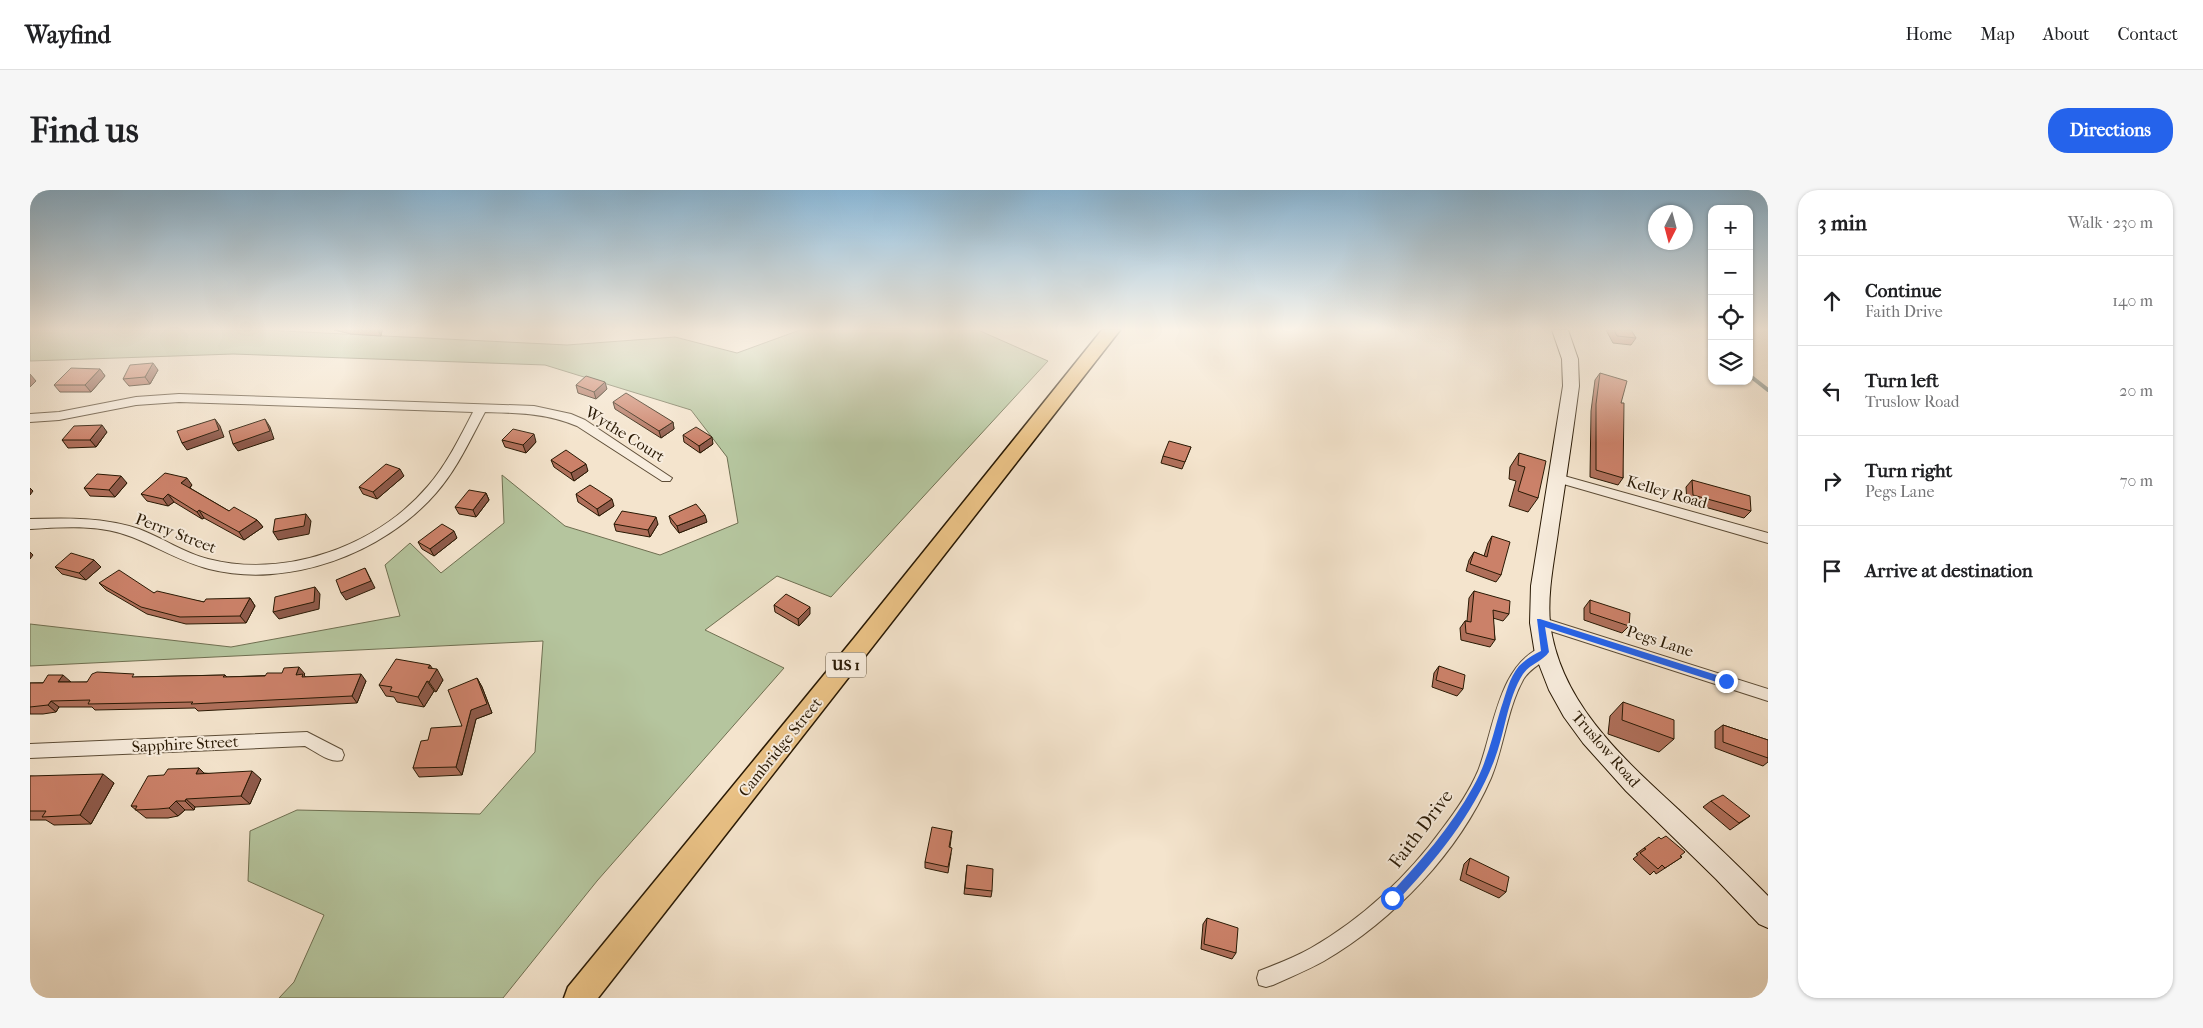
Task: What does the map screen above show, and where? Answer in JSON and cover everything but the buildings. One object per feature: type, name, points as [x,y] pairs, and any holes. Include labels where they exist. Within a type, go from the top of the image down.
[{"type":"main road","name":"Cambridge Street","points":[[579,998],[863,644],[1081,368]]},
{"type":"street","name":"Truslow Road","points":[[1571,368],[1542,581],[1540,622],[1545,652],[1565,700],[1618,767],[1734,878],[1768,915]]},
{"type":"street","name":"Wythe Court","points":[[30,418],[59,416],[136,401],[180,398],[534,410],[567,417],[581,424],[666,478]]},
{"type":"street","name":"Perry Street","points":[[30,524],[69,523],[113,527],[135,533],[192,559],[210,565],[231,568],[279,568],[309,562],[360,545],[380,534],[411,512],[431,491],[445,472],[481,408]]},
{"type":"street","name":"Kelley Road","points":[[1557,478],[1768,538]]},
{"type":"street","name":"Pegs Lane","points":[[1540,622],[1768,695]]},
{"type":"street","name":"Faith Drive","points":[[1266,978],[1318,954],[1356,930],[1420,870],[1458,819],[1478,788],[1490,759],[1517,676],[1533,659],[1545,652]]},
{"type":"street","name":"Sapphire Street","points":[[30,751],[307,739],[336,756]]},
{"type":"green space","points":[[554,368],[1042,368],[831,597],[777,576],[705,630],[784,668],[597,881],[503,998],[279,998],[294,982],[324,915],[248,881],[250,831],[297,810],[480,814],[535,752],[543,641],[30,666],[30,624],[231,647],[400,616],[385,565],[410,543],[441,573],[504,523],[502,475],[565,526],[660,555],[738,523],[727,457],[691,410]]},
{"type":"waterway","points":[[1753,378],[1768,390]]},
{"type":"route","points":[[1392,898],[1420,870],[1458,819],[1478,788],[1490,759],[1514,683],[1521,670],[1533,659],[1545,652],[1540,622],[1726,681]]}]
